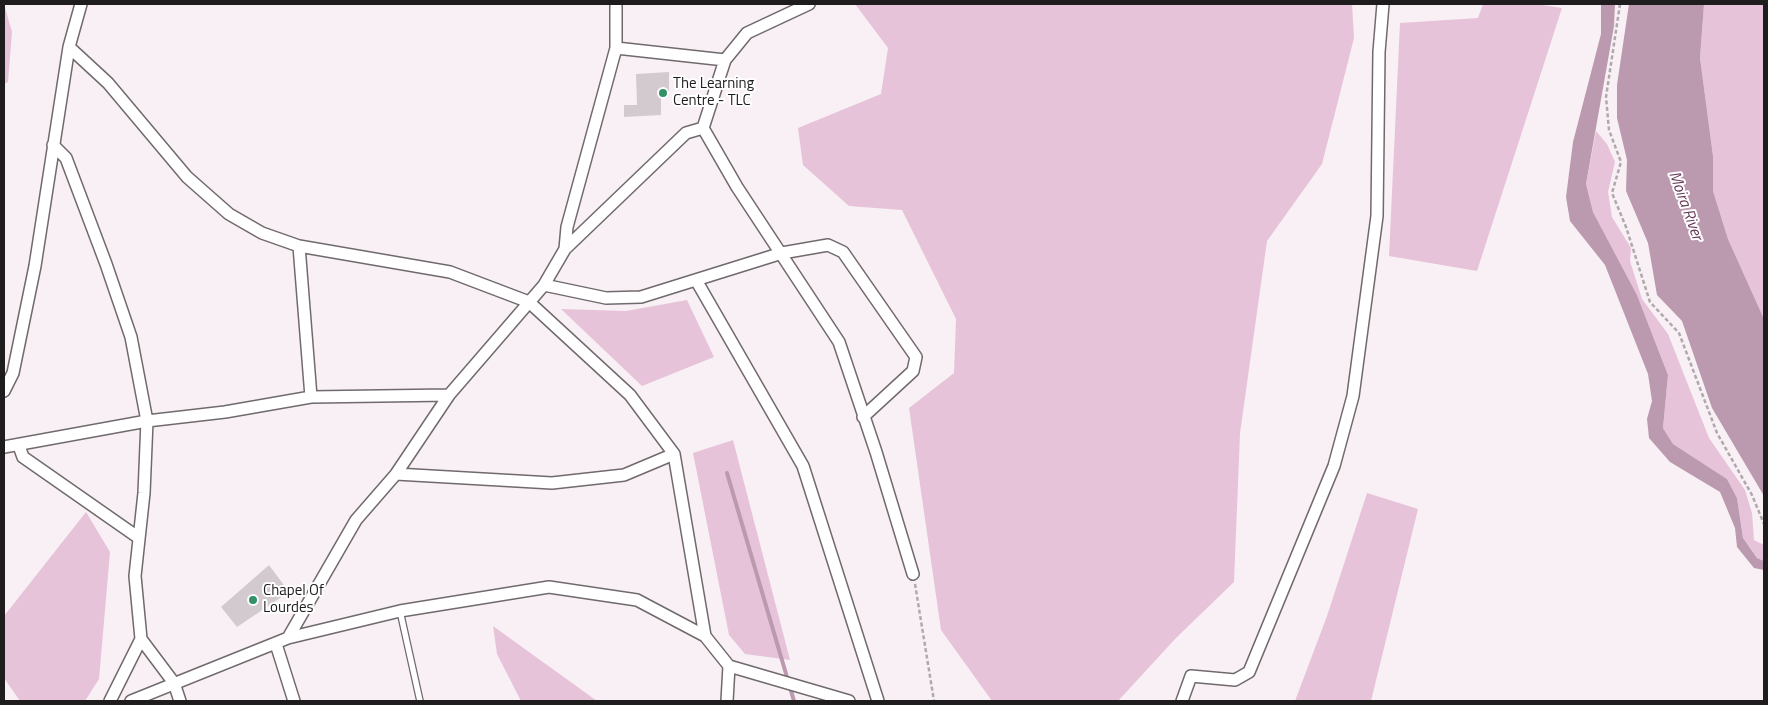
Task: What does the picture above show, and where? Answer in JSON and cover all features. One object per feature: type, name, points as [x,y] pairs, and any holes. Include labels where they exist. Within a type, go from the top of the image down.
[{"type":"street","points":[[4,391],[13,372],[35,266],[69,47],[81,4]]},
{"type":"street","points":[[566,249],[567,227],[616,48],[616,4]]},
{"type":"street","points":[[809,4],[747,33],[725,60],[703,128],[737,187],[839,342],[913,574]]},
{"type":"street","points":[[1182,701],[1191,676],[1235,680],[1249,672],[1334,466],[1353,396],[1377,216],[1379,52],[1383,4]]},
{"type":"street","points":[[69,47],[108,83],[187,177],[229,214],[262,233],[299,246],[450,272],[529,302],[630,396],[674,454],[705,636]]},
{"type":"street","points":[[616,48],[725,60]]},
{"type":"street","points":[[288,638],[356,520],[396,474],[449,395],[544,285],[566,249],[686,132],[703,128]]},
{"type":"street","points":[[53,145],[66,158],[132,337],[147,421],[144,493],[135,576],[141,639],[174,683],[180,701]]},
{"type":"street","points":[[544,285],[606,298],[641,297],[782,253],[828,245],[843,252],[916,356],[914,371],[863,417]]},
{"type":"street","points":[[299,246],[310,397]]},
{"type":"street","points":[[696,280],[803,466],[878,701]]},
{"type":"street","points":[[4,447],[19,446],[147,421],[225,412],[310,397],[449,395]]},
{"type":"street","points":[[19,446],[23,457],[139,538]]},
{"type":"street","points":[[396,474],[552,483],[624,475],[674,454]]},
{"type":"street","points":[[131,701],[288,638],[400,611],[549,587],[637,600],[705,636],[729,666],[850,701]]},
{"type":"street","points":[[110,701],[141,639]]},
{"type":"street","points":[[276,644],[294,701]]},
{"type":"street","points":[[727,701],[729,666]]},
{"type":"lane","points":[[400,611],[420,701]]},
{"type":"path","points":[[1620,4],[1606,97],[1609,130],[1621,162],[1612,193],[1626,227],[1650,302],[1679,333],[1717,433],[1752,495],[1764,524]]},
{"type":"path","points":[[913,574],[934,701]]},
{"type":"shaded area","points":[[4,4],[12,32],[8,82],[4,84]]},
{"type":"shaded area","points":[[855,4],[1352,4],[1354,38],[1322,164],[1267,241],[1240,433],[1234,582],[1176,638],[1118,701],[992,701],[941,630],[909,408],[954,373],[956,319],[902,210],[849,206],[803,165],[798,128],[881,94],[888,48]]},
{"type":"shaded area","points":[[1483,4],[1536,4],[1562,8],[1477,271],[1389,256],[1400,23],[1478,18]]},
{"type":"shaded area","points":[[1704,4],[1764,4],[1764,319],[1728,239],[1713,191],[1713,156],[1700,58]]},
{"type":"shaded area","points":[[1596,131],[1607,144],[1615,162],[1608,192],[1612,217],[1631,248],[1630,261],[1642,299],[1668,334],[1709,438],[1745,490],[1752,513],[1754,540],[1764,545],[1764,561],[1757,558],[1743,538],[1737,498],[1727,479],[1673,444],[1663,428],[1668,375],[1637,295],[1593,212],[1586,184]]},
{"type":"shaded area","points":[[687,300],[714,357],[642,386],[561,309],[626,311]]},
{"type":"shaded area","points":[[733,440],[790,660],[745,654],[729,635],[693,453]]},
{"type":"shaded area","points":[[1367,493],[1418,509],[1371,701],[1295,701],[1327,616]]},
{"type":"shaded area","points":[[86,512],[110,552],[99,679],[85,701],[20,701],[4,678],[4,616]]},
{"type":"shaded area","points":[[493,626],[597,701],[521,701],[497,654]]},
{"type":"water","points":[[1601,4],[1615,4],[1614,26],[1586,184],[1593,212],[1637,295],[1668,375],[1663,428],[1673,444],[1727,479],[1737,498],[1743,538],[1757,558],[1764,561],[1764,570],[1754,568],[1737,547],[1735,528],[1720,492],[1670,462],[1649,438],[1647,419],[1652,401],[1648,374],[1605,265],[1570,221],[1566,197],[1573,142],[1601,34]]},
{"type":"water","name":"Moira River","points":[[1629,4],[1704,4],[1700,58],[1713,156],[1713,191],[1728,239],[1764,319],[1764,496],[1712,408],[1682,321],[1657,295],[1648,243],[1626,191],[1627,160],[1617,118],[1617,85]]},
{"type":"building","points":[[669,72],[669,92],[661,93],[661,115],[624,117],[624,105],[637,105],[636,74]]},
{"type":"building","name":"Chapel Of Lourdes","points":[[269,565],[289,592],[237,627],[221,607]]},
{"type":"waterway","points":[[727,473],[794,701]]},
{"type":"place","name":"The Learning Centre - TLC","points":[[663,93]]},
{"type":"place","name":"Chapel Of Lourdes","points":[[253,600]]}]
